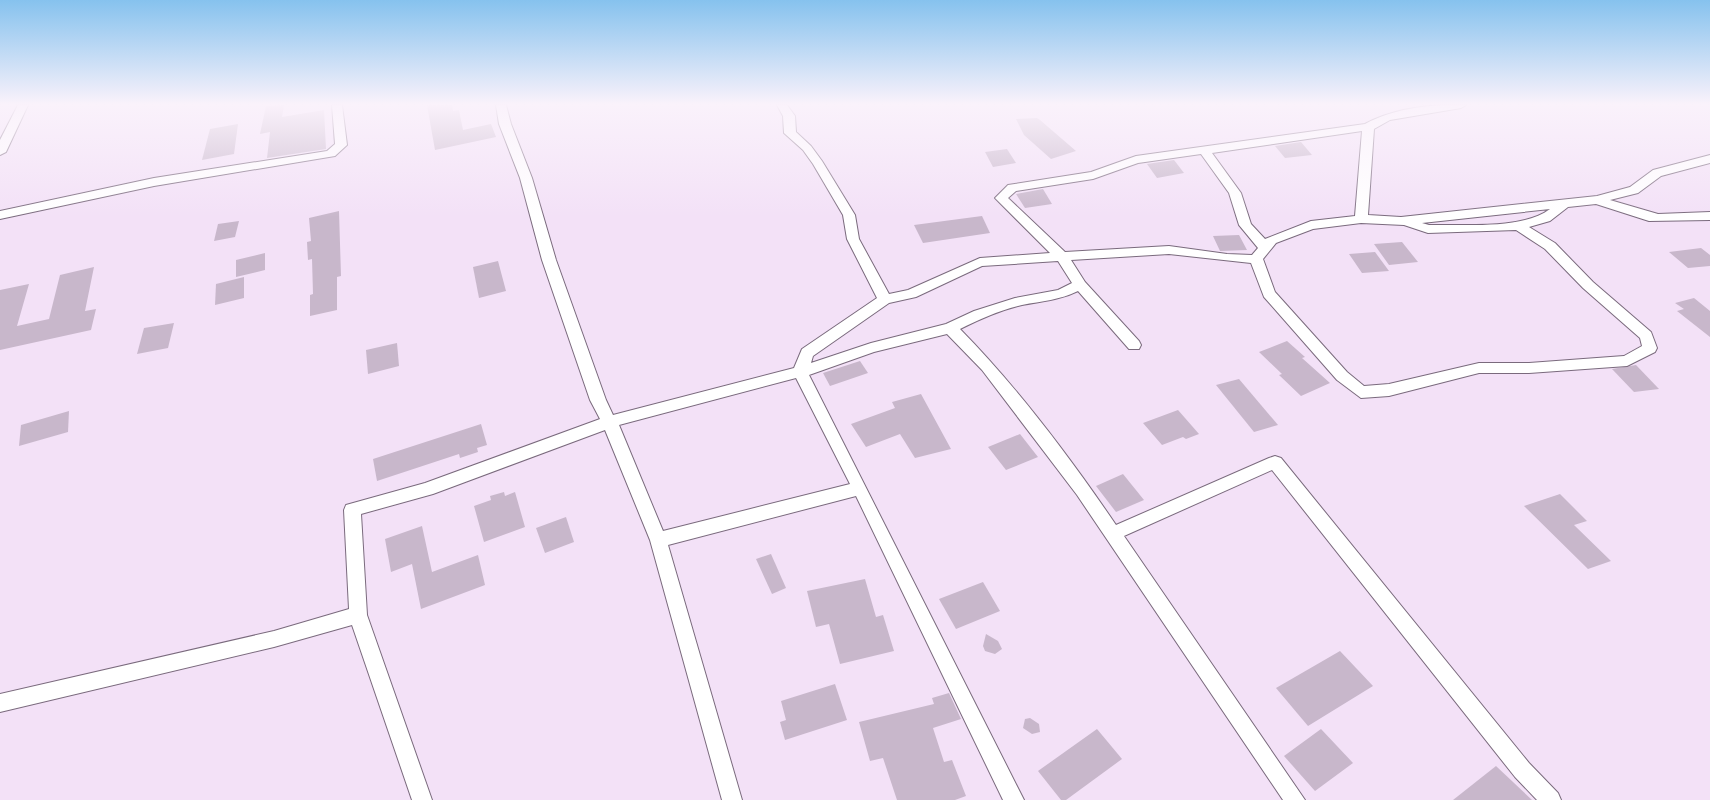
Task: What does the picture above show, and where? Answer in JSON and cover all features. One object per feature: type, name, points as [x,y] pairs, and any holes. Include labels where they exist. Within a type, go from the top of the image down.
[{"type":"street","points":[[0,215],[154,182],[332,154],[341,145],[341,142]]},
{"type":"street","points":[[512,142],[526,178],[549,260],[598,400],[621,445],[658,540],[732,800]]},
{"type":"street","points":[[800,142],[813,155],[849,214],[854,239],[885,299]]},
{"type":"street","points":[[1134,345],[1080,285],[1062,257],[1001,198],[1012,188],[1093,176],[1136,160],[1253,142]]},
{"type":"street","points":[[1361,219],[1367,142]]},
{"type":"street","points":[[1203,149],[1235,193],[1245,225],[1260,253],[1269,294],[1342,376],[1361,392],[1389,390],[1479,368],[1529,368],[1628,361],[1650,348],[1646,336],[1588,285],[1550,246],[1518,225]]},
{"type":"street","points":[[1014,800],[800,372],[807,353],[885,299],[910,294],[980,262],[1169,250],[1227,258],[1260,253],[1271,240],[1311,225],[1361,219],[1401,221],[1597,200],[1634,190],[1657,173],[1710,159]]},
{"type":"street","points":[[1597,200],[1646,215],[1667,218],[1698,213],[1710,216]]},
{"type":"street","points":[[1401,221],[1428,229],[1518,225],[1546,218],[1564,204]]},
{"type":"street","points":[[422,800],[358,615],[351,510],[427,489],[609,422],[800,372],[871,348],[950,328],[979,314],[1020,301],[1061,294],[1080,285]]},
{"type":"street","points":[[950,328],[987,366],[1083,490],[1295,800]]},
{"type":"street","points":[[1113,534],[1275,462],[1522,771],[1551,800]]},
{"type":"street","points":[[658,540],[860,488]]},
{"type":"street","points":[[0,703],[274,639],[358,615]]},
{"type":"building","points":[[207,142],[236,142],[234,154],[202,160]]},
{"type":"building","points":[[269,142],[326,142],[326,149],[267,158]]},
{"type":"building","points":[[434,142],[471,142],[435,150]]},
{"type":"building","points":[[1032,142],[1066,142],[1076,151],[1051,159]]},
{"type":"building","points":[[1301,142],[1312,155],[1285,158],[1275,146]]},
{"type":"building","points":[[1007,149],[1016,163],[993,167],[985,152]]},
{"type":"building","points":[[1174,160],[1184,173],[1157,178],[1147,164]]},
{"type":"building","points":[[1043,189],[1052,204],[1025,208],[1016,194]]},
{"type":"building","points":[[339,211],[341,276],[337,277],[337,310],[310,316],[310,295],[313,294],[312,259],[308,260],[307,242],[311,241],[309,218]]},
{"type":"building","points":[[982,216],[990,233],[923,243],[914,225]]},
{"type":"building","points":[[239,221],[235,237],[214,241],[218,224]]},
{"type":"building","points":[[1239,235],[1247,250],[1220,251],[1213,236]]},
{"type":"building","points":[[1402,242],[1418,262],[1389,265],[1374,244]]},
{"type":"building","points":[[1701,248],[1710,255],[1710,266],[1688,268],[1669,252]]},
{"type":"building","points":[[1375,252],[1389,271],[1362,273],[1349,254]]},
{"type":"building","points":[[265,253],[265,270],[236,277],[236,260]]},
{"type":"building","points":[[498,261],[506,291],[479,298],[473,267]]},
{"type":"building","points":[[94,267],[85,311],[96,309],[91,330],[0,350],[0,290],[29,284],[17,326],[49,319],[60,275]]},
{"type":"building","points":[[244,277],[244,298],[215,305],[216,284]]},
{"type":"building","points":[[1694,298],[1710,311],[1710,337],[1677,311],[1684,309],[1675,303]]},
{"type":"building","points":[[174,323],[168,348],[137,354],[144,328]]},
{"type":"building","points":[[1287,341],[1330,383],[1301,396],[1259,352]]},
{"type":"building","points":[[397,343],[399,366],[368,374],[366,350]]},
{"type":"building","points":[[860,361],[868,373],[830,386],[823,373]]},
{"type":"building","points":[[1636,365],[1659,389],[1634,392],[1612,369]]},
{"type":"building","points":[[1239,379],[1278,425],[1254,432],[1216,385]]},
{"type":"building","points":[[921,394],[951,449],[915,458],[900,434],[866,447],[851,424],[895,408],[892,402]]},
{"type":"building","points":[[1178,410],[1199,434],[1162,445],[1143,423]]},
{"type":"building","points":[[69,411],[68,432],[19,446],[21,425]]},
{"type":"building","points":[[481,424],[487,445],[477,448],[478,452],[460,458],[459,454],[377,481],[373,459]]},
{"type":"building","points":[[1020,434],[1038,457],[1006,470],[988,447]]},
{"type":"building","points":[[1123,474],[1144,500],[1116,512],[1096,486]]},
{"type":"building","points":[[504,492],[505,496],[515,492],[525,527],[484,542],[474,506],[491,500],[490,496]]},
{"type":"building","points":[[1560,494],[1587,521],[1574,525],[1611,561],[1588,569],[1524,506]]},
{"type":"building","points":[[566,517],[574,542],[545,553],[536,528]]},
{"type":"building","points":[[422,526],[432,572],[478,555],[485,585],[421,609],[412,564],[391,572],[385,539]]},
{"type":"building","points":[[771,554],[786,588],[772,594],[756,559]]},
{"type":"building","points":[[865,579],[876,617],[883,615],[894,651],[840,664],[829,624],[816,627],[807,591]]},
{"type":"building","points":[[983,582],[1000,611],[956,629],[939,599]]},
{"type":"building","points":[[986,634],[998,641],[1002,649],[995,654],[985,651],[983,646]]},
{"type":"building","points":[[1340,651],[1373,686],[1308,726],[1276,688]]},
{"type":"building","points":[[835,684],[847,720],[785,740],[780,722],[786,720],[781,701]]},
{"type":"building","points":[[949,693],[961,719],[933,728],[944,762],[952,760],[966,796],[955,800],[897,800],[883,758],[870,761],[859,722],[934,704],[932,698]]},
{"type":"building","points":[[1030,718],[1039,724],[1040,732],[1032,734],[1023,728],[1025,719]]},
{"type":"building","points":[[1097,729],[1122,759],[1066,800],[1061,800],[1038,771]]},
{"type":"building","points":[[1321,729],[1353,763],[1315,791],[1284,756]]},
{"type":"building","points":[[1496,766],[1532,800],[1453,800]]}]
